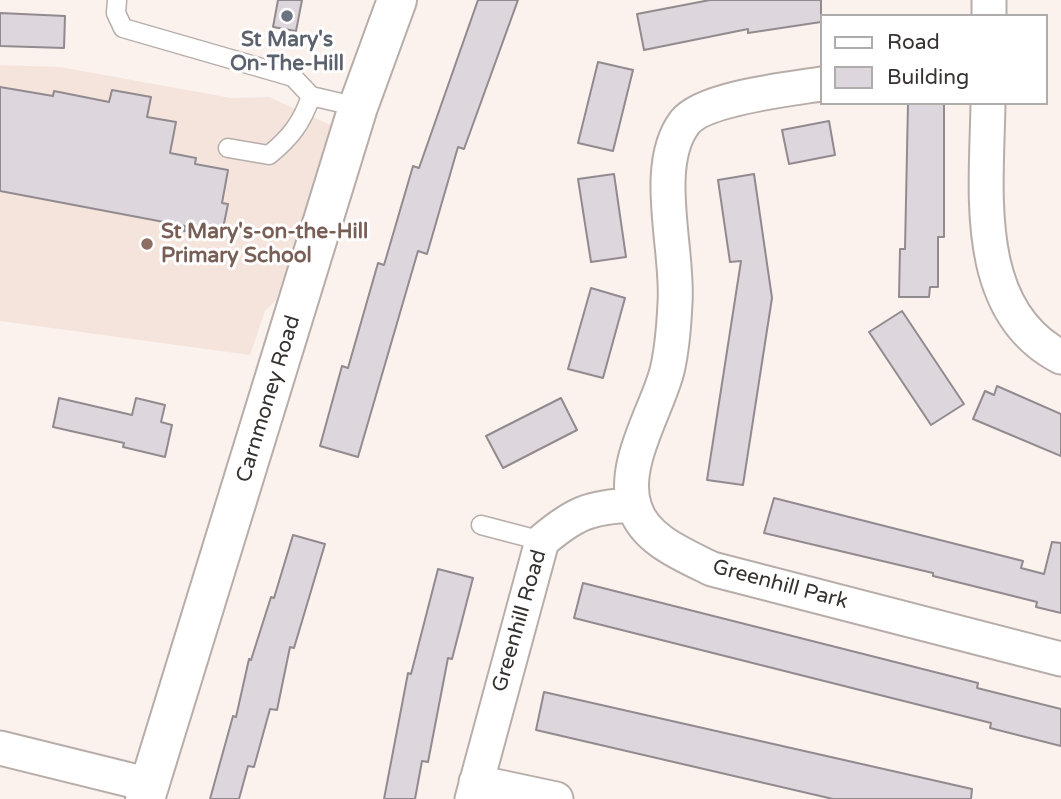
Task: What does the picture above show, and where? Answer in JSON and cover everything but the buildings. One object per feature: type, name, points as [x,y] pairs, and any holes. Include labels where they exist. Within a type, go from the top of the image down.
[{"type":"street","name":"Carnmoney Road","points":[[147,792],[358,107],[397,0]]},
{"type":"street","points":[[633,505],[639,440],[667,371],[675,301],[670,152],[686,120],[732,98],[820,84]]},
{"type":"street","points":[[988,105],[987,219],[992,262],[1005,295],[1029,332],[1061,356]]},
{"type":"street","name":"Greenhill Road","points":[[474,790],[542,541],[571,517],[598,507],[633,505]]},
{"type":"street","name":"Greenhill Park","points":[[633,505],[640,522],[669,547],[712,569],[1061,659]]},
{"type":"street","points":[[0,748],[147,792]]},
{"type":"street","points":[[474,790],[556,799]]},
{"type":"lane","points":[[117,0],[116,13],[123,28],[293,77],[311,96],[358,107]]},
{"type":"lane","points":[[228,148],[269,155],[292,135],[311,96]]},
{"type":"lane","points":[[481,525],[542,541]]},
{"type":"shaded area","name":"St Mary's-on-the-Hill Primary School","points":[[0,65],[60,67],[231,98],[269,97],[333,126],[276,300],[265,311],[250,355],[0,321]]},
{"type":"place","name":"St Mary's On-The-Hill","points":[[287,16]]},
{"type":"place","name":"St Mary's-on-the-Hill Primary School","points":[[147,244]]}]
